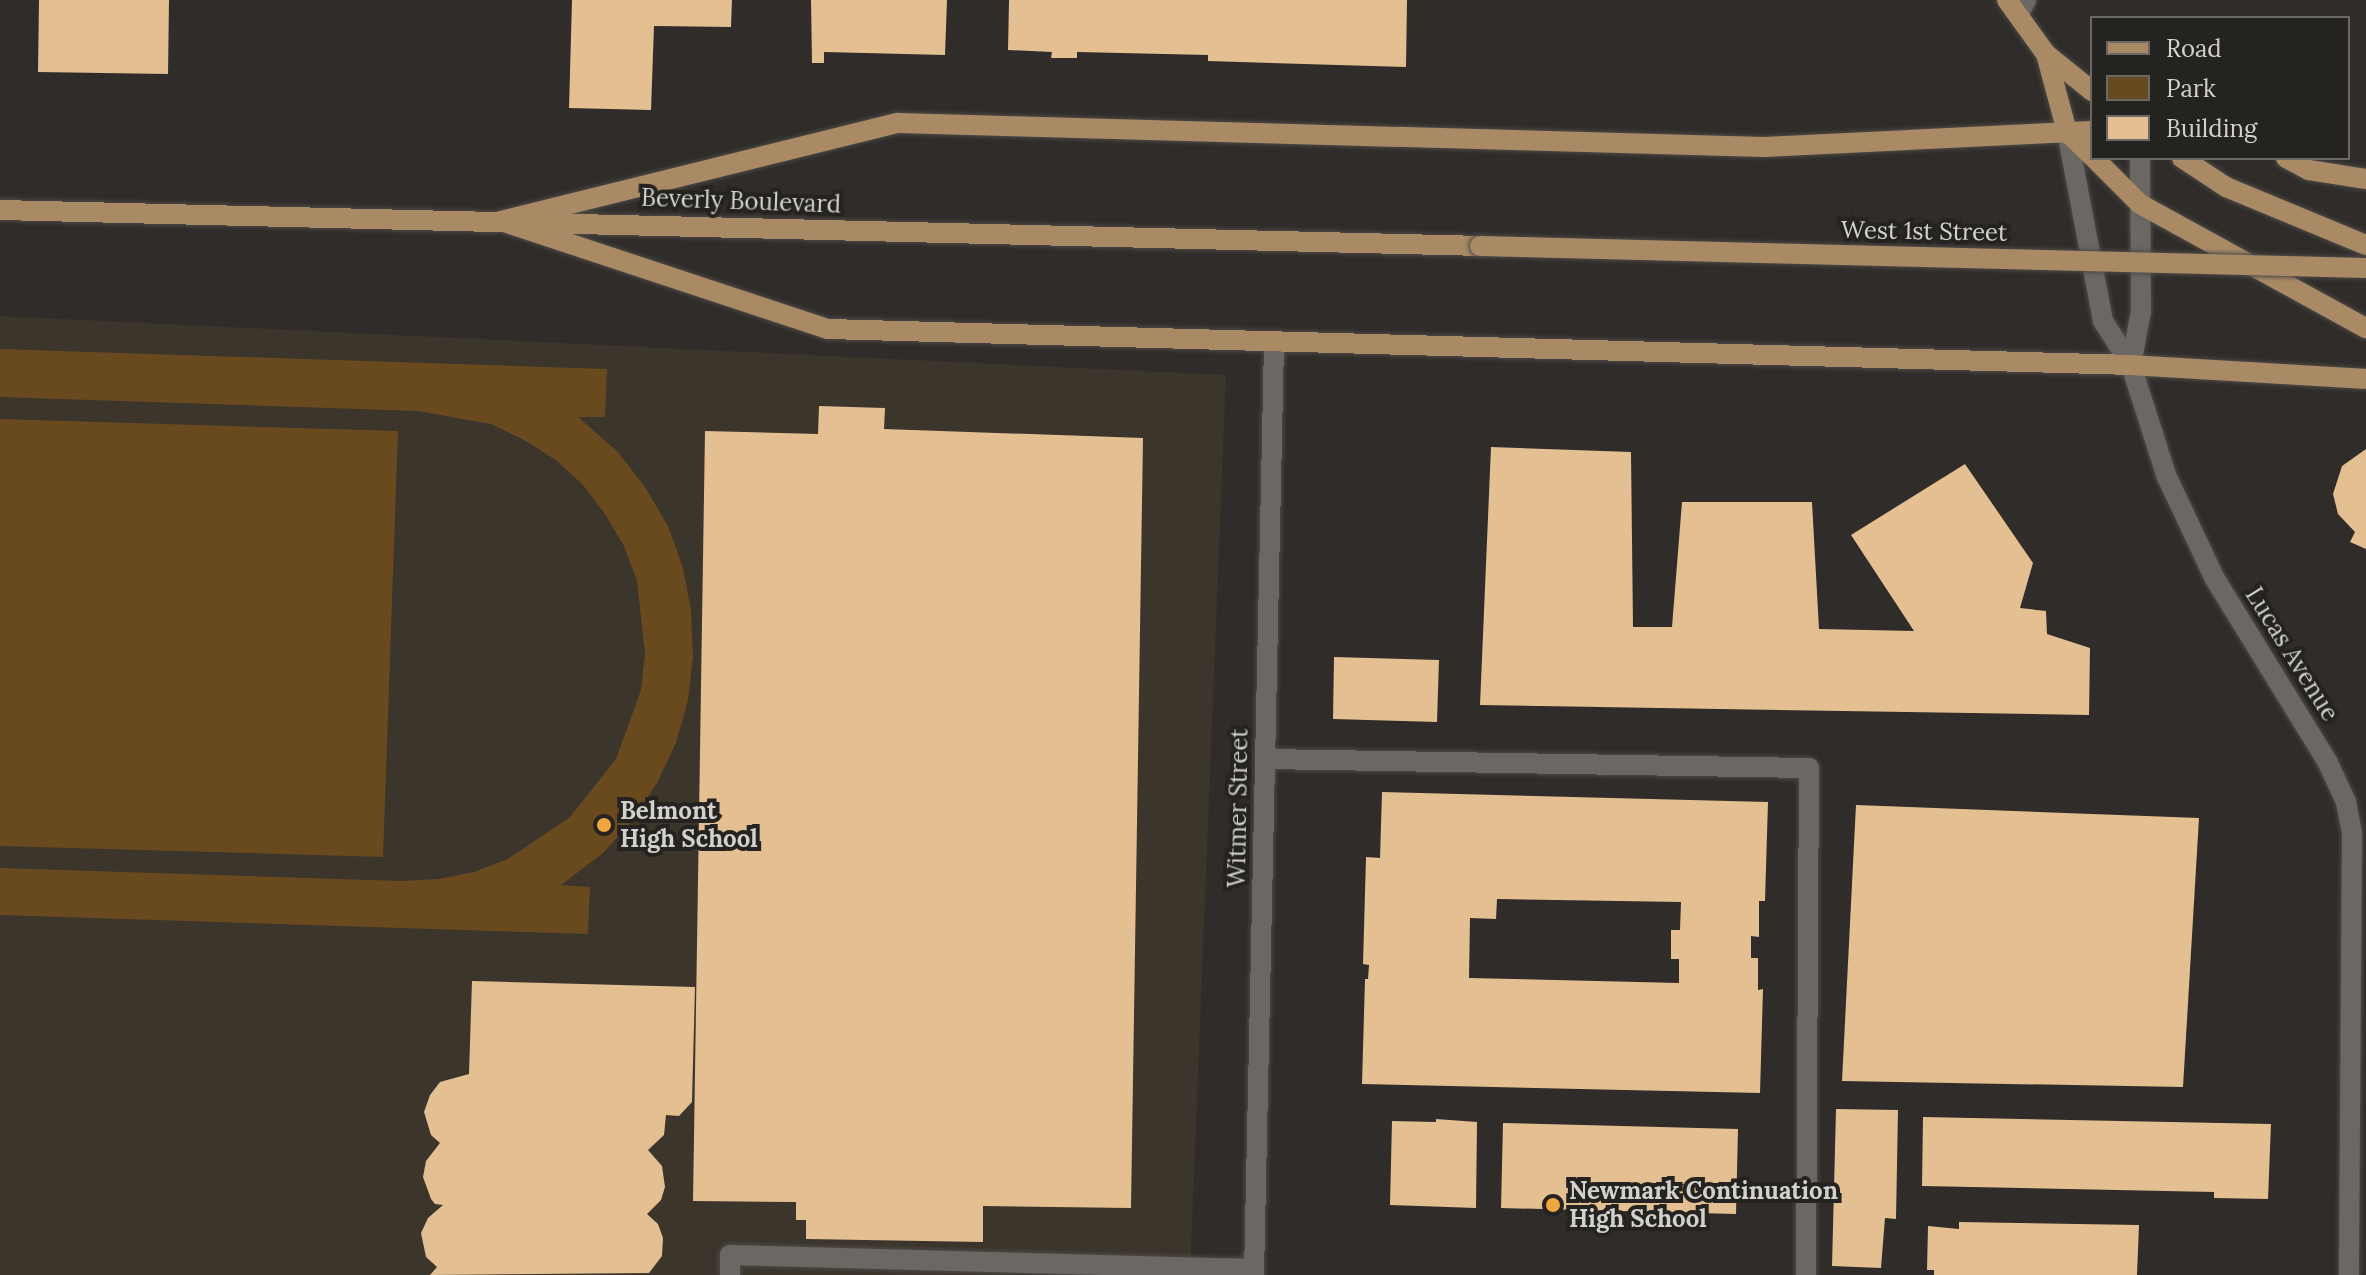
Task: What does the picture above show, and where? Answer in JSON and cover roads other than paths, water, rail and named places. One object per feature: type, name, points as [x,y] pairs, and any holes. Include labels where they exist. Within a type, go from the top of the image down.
[{"type":"main road","points":[[2017,5],[2046,54],[2067,132],[2090,154]]},
{"type":"main road","points":[[2046,54],[2087,84]]},
{"type":"main road","points":[[501,221],[898,123],[1764,147],[2090,131]]},
{"type":"main road","points":[[2096,160],[2140,204],[2366,328]]},
{"type":"main road","points":[[2185,160],[2226,187],[2366,245]]},
{"type":"main road","points":[[2290,160],[2309,170],[2366,179]]},
{"type":"main road","name":"Beverly Boulevard","points":[[0,210],[1480,246]]},
{"type":"main road","points":[[501,221],[828,329],[2131,365],[2366,379]]},
{"type":"main road","name":"West 1st Street","points":[[1480,246],[2366,268]]},
{"type":"street","name":"Lucas Avenue","points":[[2067,132],[2103,321],[2131,365],[2166,475],[2215,579],[2328,763],[2346,802],[2352,833],[2349,1275]]},
{"type":"street","points":[[2131,365],[2141,311],[2140,160]]},
{"type":"street","name":"Witmer Street","points":[[1254,1272],[1274,343]]},
{"type":"street","points":[[1265,759],[1809,768],[1806,1275]]},
{"type":"street","points":[[730,1275],[730,1255],[1254,1272]]},
{"type":"place","name":"Belmont High School","points":[[604,825]]},
{"type":"place","name":"Newmark Continuation High School","points":[[1553,1205]]}]
